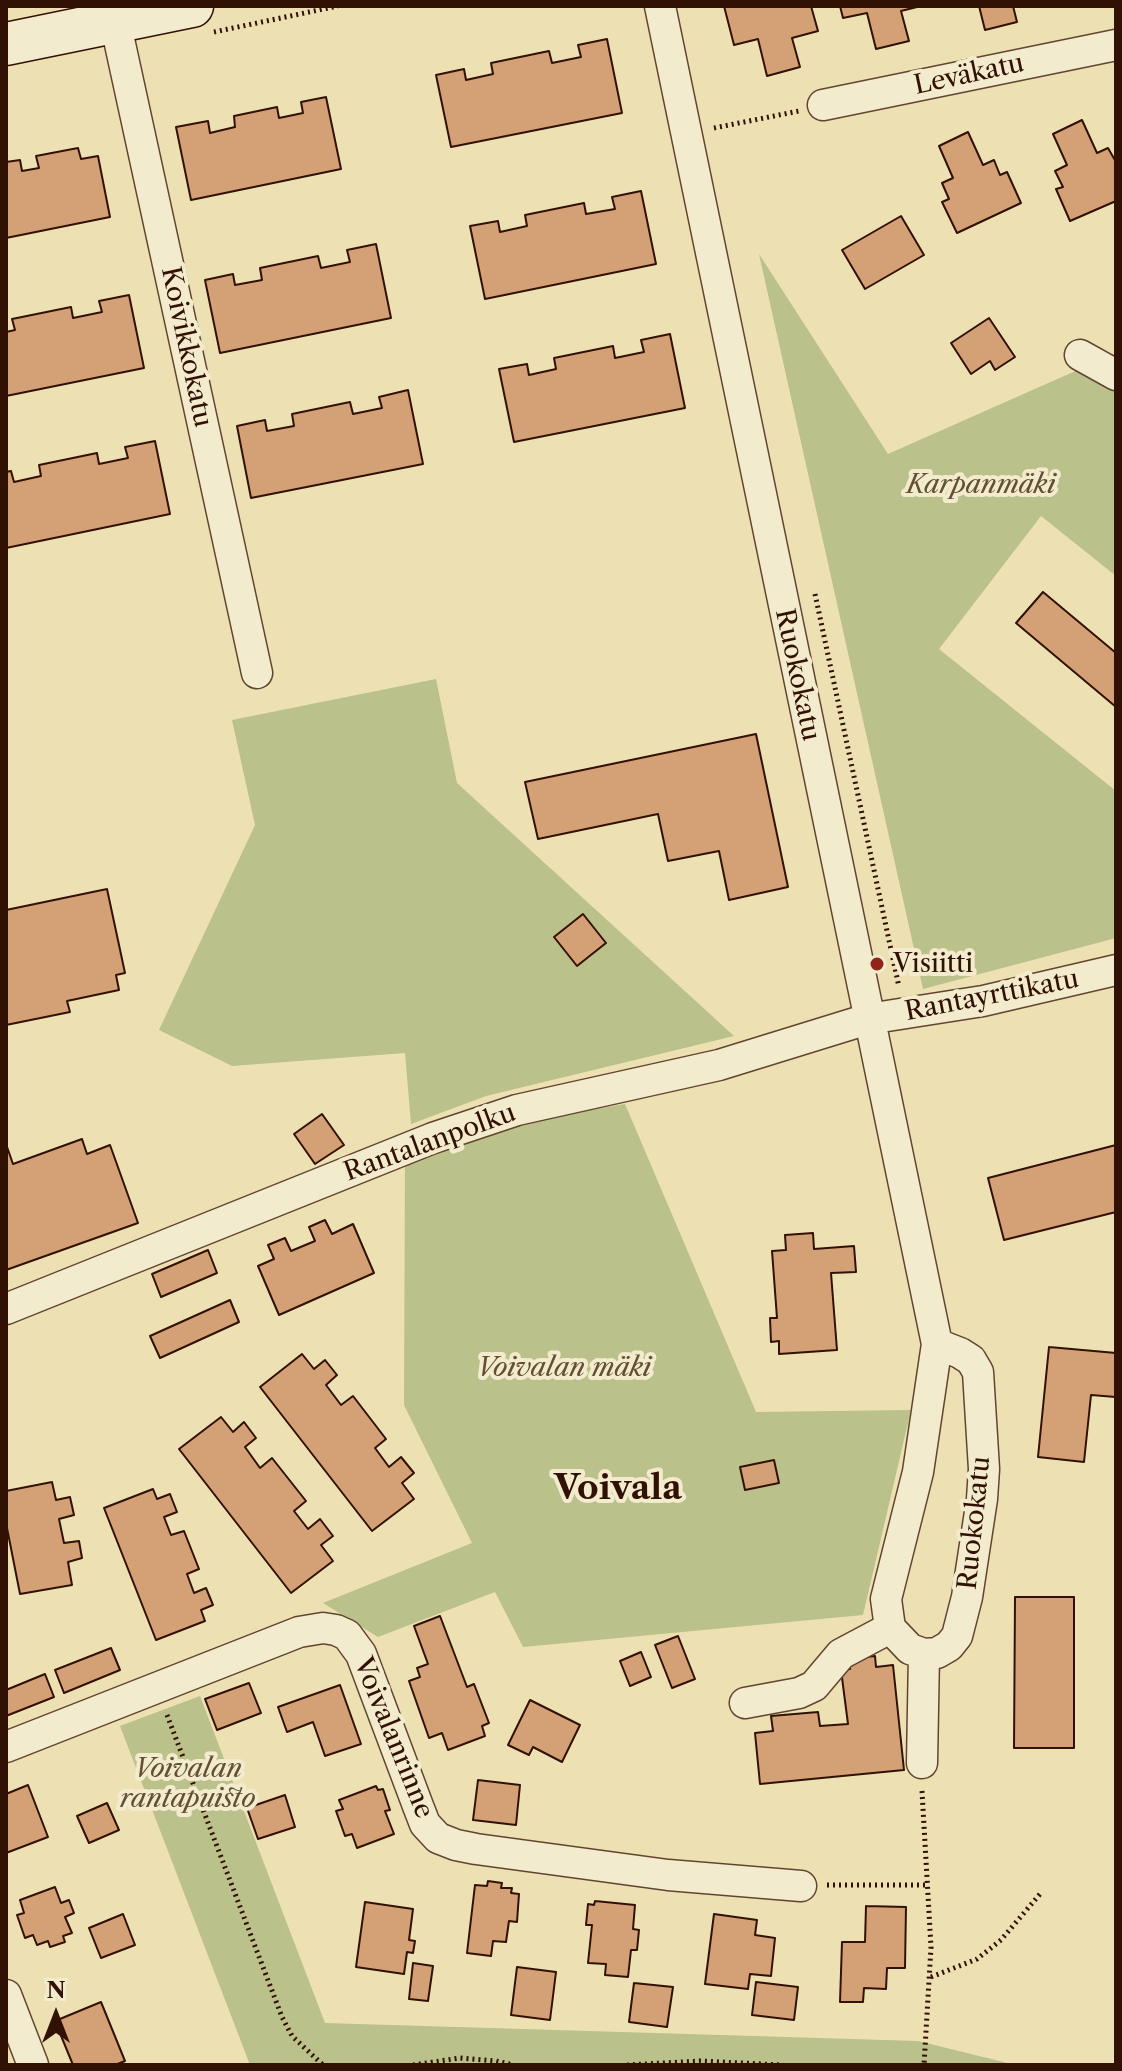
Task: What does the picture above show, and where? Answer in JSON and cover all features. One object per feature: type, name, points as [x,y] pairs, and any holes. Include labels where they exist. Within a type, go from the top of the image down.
[{"type":"street","points":[[6,44],[192,6]]},
{"type":"street","name":"Ruokokatu","points":[[660,6],[937,1344],[918,1472],[886,1599],[890,1628]]},
{"type":"street","name":"Koivikkokatu","points":[[115,21],[257,673]]},
{"type":"street","name":"Leväkatu","points":[[823,105],[1116,45]]},
{"type":"street","points":[[1080,355],[1116,375]]},
{"type":"street","name":"Rantayrttikatu","points":[[868,1019],[983,1001],[1116,970]]},
{"type":"street","name":"Rantalanpolku","points":[[6,1309],[476,1123],[517,1110],[719,1065],[868,1019]]},
{"type":"street","name":"Ruokokatu","points":[[924,1654],[937,1653],[949,1646],[957,1636],[967,1597],[983,1484],[978,1372],[971,1360],[937,1344]]},
{"type":"street","name":"Voivalanrinne","points":[[6,1747],[299,1632],[323,1628],[336,1630],[347,1635],[361,1654],[425,1824],[438,1838],[476,1849],[668,1875],[801,1886]]},
{"type":"street","points":[[745,1703],[799,1693],[814,1686],[841,1654],[890,1628],[898,1640],[924,1654],[922,1763]]},
{"type":"street","points":[[6,1995],[33,2065]]},
{"type":"path","points":[[714,128],[823,105]]},
{"type":"path","points":[[157,1688],[282,2017],[292,2036],[323,2065]]},
{"type":"path","points":[[922,1763],[931,1977],[924,2065]]},
{"type":"path","points":[[801,1886],[926,1885]]},
{"type":"path","points":[[931,1977],[977,1959],[1001,1940],[1040,1894]]},
{"type":"path","points":[[413,2065],[460,2058],[514,2065]]},
{"type":"path","points":[[627,2065],[700,2061],[783,2065]]},
{"type":"green space","name":"Karpanmäki","points":[[759,254],[888,454],[1116,353],[1116,576],[1041,516],[939,649],[1116,791],[1116,938],[923,989]]},
{"type":"green space","points":[[436,679],[457,783],[734,1036],[486,1096],[411,1124],[405,1053],[232,1066],[159,1030],[255,825],[232,720]]},
{"type":"green space","name":"Voivalan mäki","points":[[625,1104],[756,1412],[911,1410],[863,1615],[523,1647],[495,1592],[378,1637],[323,1603],[472,1543],[404,1405],[405,1161],[483,1133]]},
{"type":"green space","name":"Voivalan rantapuisto","points":[[200,1696],[325,2023],[918,2041],[1016,2065],[250,2065],[120,1726]]},
{"type":"building","points":[[724,6],[811,6],[818,31],[792,38],[800,67],[767,76],[758,39],[734,45]]},
{"type":"building","points":[[840,6],[921,6],[901,11],[909,41],[876,49],[867,13],[843,18]]},
{"type":"building","points":[[979,6],[1013,6],[1017,22],[985,30]]},
{"type":"building","points":[[607,39],[622,113],[451,147],[436,75],[464,69],[466,80],[493,74],[491,63],[549,51],[552,63],[581,57],[578,45]]},
{"type":"building","points":[[326,97],[341,169],[191,200],[176,127],[208,121],[210,133],[235,127],[234,116],[277,107],[279,118],[303,113],[301,102]]},
{"type":"building","points":[[1082,120],[1097,153],[1108,148],[1116,162],[1116,201],[1070,221],[1056,189],[1063,187],[1055,171],[1067,165],[1053,134]]},
{"type":"building","points":[[968,132],[983,165],[994,160],[1000,175],[1007,172],[1021,203],[957,233],[942,202],[949,199],[942,183],[953,178],[939,146]]},
{"type":"building","points":[[78,148],[81,159],[98,156],[110,217],[6,238],[6,162],[20,160],[22,171],[39,168],[36,156]]},
{"type":"building","points":[[641,191],[656,264],[485,299],[470,226],[498,221],[500,232],[527,226],[525,215],[584,203],[586,214],[615,209],[612,197]]},
{"type":"building","points":[[901,216],[924,255],[865,289],[842,250]]},
{"type":"building","points":[[376,244],[391,318],[220,353],[205,280],[233,274],[235,285],[262,280],[260,268],[318,256],[321,268],[350,262],[347,250]]},
{"type":"building","points":[[129,295],[144,368],[6,396],[6,332],[15,330],[12,319],[71,307],[73,318],[102,312],[99,301]]},
{"type":"building","points":[[989,318],[1015,357],[995,370],[990,361],[971,374],[951,343]]},
{"type":"building","points":[[670,334],[685,408],[514,442],[499,369],[527,364],[529,375],[556,369],[554,358],[613,346],[615,358],[644,352],[641,340]]},
{"type":"building","points":[[408,390],[423,464],[251,498],[237,426],[265,420],[267,431],[294,426],[292,414],[350,402],[353,414],[382,408],[379,397]]},
{"type":"building","points":[[155,441],[170,514],[6,548],[6,472],[11,471],[14,482],[41,476],[39,465],[97,453],[99,464],[128,458],[125,447]]},
{"type":"building","points":[[1043,592],[1116,653],[1116,707],[1016,623]]},
{"type":"building","points":[[756,734],[788,887],[729,900],[719,851],[668,861],[658,814],[538,839],[525,782]]},
{"type":"building","points":[[107,889],[125,973],[116,975],[119,990],[67,1001],[70,1012],[6,1025],[6,910]]},
{"type":"building","points":[[583,914],[606,943],[577,966],[554,937]]},
{"type":"building","points":[[322,1114],[344,1145],[315,1164],[294,1134]]},
{"type":"building","points":[[82,1139],[87,1154],[110,1145],[138,1223],[6,1270],[6,1144],[13,1164]]},
{"type":"building","points":[[1116,1145],[1116,1212],[1004,1240],[988,1178]]},
{"type":"building","points":[[325,1220],[332,1234],[353,1224],[374,1273],[279,1315],[258,1266],[274,1259],[268,1245],[285,1238],[291,1251],[315,1241],[309,1227]]},
{"type":"building","points":[[813,1233],[814,1249],[854,1246],[856,1272],[831,1273],[837,1350],[779,1354],[779,1341],[771,1342],[770,1318],[777,1318],[772,1251],[786,1250],[785,1235]]},
{"type":"building","points":[[208,1250],[217,1273],[161,1297],[152,1274]]},
{"type":"building","points":[[230,1300],[239,1322],[160,1358],[150,1336]]},
{"type":"building","points":[[1049,1347],[1116,1353],[1116,1397],[1091,1395],[1084,1462],[1038,1457]]},
{"type":"building","points":[[302,1354],[314,1369],[325,1360],[337,1375],[326,1385],[341,1405],[353,1396],[386,1439],[375,1448],[389,1467],[401,1457],[414,1473],[402,1483],[414,1499],[372,1531],[260,1387]]},
{"type":"building","points":[[221,1417],[233,1432],[244,1422],[256,1438],[245,1447],[260,1468],[272,1458],[306,1501],[294,1511],[308,1529],[320,1519],[333,1536],[321,1545],[333,1561],[291,1593],[179,1449]]},
{"type":"building","points":[[774,1460],[779,1483],[745,1490],[740,1467]]},
{"type":"building","points":[[52,1482],[56,1500],[70,1497],[74,1515],[59,1519],[64,1543],[79,1541],[82,1558],[68,1562],[72,1585],[20,1594],[6,1523],[6,1491]]},
{"type":"building","points":[[153,1489],[157,1499],[170,1494],[177,1512],[164,1517],[171,1535],[184,1531],[199,1569],[187,1574],[194,1593],[206,1588],[213,1605],[201,1610],[205,1621],[156,1640],[104,1508]]},
{"type":"building","points":[[1015,1597],[1074,1597],[1074,1748],[1014,1748]]},
{"type":"building","points":[[440,1616],[467,1687],[474,1684],[489,1723],[482,1726],[485,1736],[448,1750],[442,1733],[429,1738],[409,1681],[420,1677],[417,1668],[428,1664],[414,1626]]},
{"type":"building","points":[[678,1636],[695,1679],[672,1688],[655,1645]]},
{"type":"building","points":[[111,1648],[120,1670],[64,1693],[55,1670]]},
{"type":"building","points":[[641,1652],[651,1677],[630,1686],[620,1661]]},
{"type":"building","points":[[875,1656],[876,1667],[893,1665],[904,1770],[760,1784],[755,1733],[773,1731],[771,1716],[818,1712],[820,1726],[848,1724],[841,1670],[850,1669],[848,1659]]},
{"type":"building","points":[[45,1674],[54,1697],[6,1716],[6,1690]]},
{"type":"building","points":[[249,1683],[261,1713],[217,1730],[205,1699]]},
{"type":"building","points":[[340,1685],[361,1744],[325,1756],[313,1722],[287,1732],[278,1707]]},
{"type":"building","points":[[530,1700],[580,1725],[562,1762],[533,1747],[529,1755],[508,1745]]},
{"type":"building","points":[[478,1780],[520,1785],[516,1825],[473,1820]]},
{"type":"building","points":[[28,1785],[48,1837],[6,1853],[6,1794]]},
{"type":"building","points":[[376,1786],[378,1790],[383,1789],[390,1810],[385,1811],[394,1834],[357,1848],[352,1834],[345,1836],[336,1811],[343,1809],[339,1800]]},
{"type":"building","points":[[285,1795],[295,1827],[258,1839],[247,1808]]},
{"type":"building","points":[[107,1803],[119,1830],[89,1843],[77,1816]]},
{"type":"building","points":[[488,1881],[502,1883],[501,1888],[512,1888],[511,1893],[519,1894],[517,1922],[509,1921],[506,1942],[493,1941],[491,1956],[467,1953],[475,1885],[487,1886]]},
{"type":"building","points":[[55,1887],[61,1903],[69,1900],[74,1913],[65,1917],[72,1933],[63,1936],[65,1942],[50,1947],[48,1941],[37,1945],[33,1935],[25,1938],[17,1915],[24,1913],[20,1900]]},
{"type":"building","points":[[595,1901],[635,1905],[633,1929],[639,1930],[637,1950],[631,1950],[628,1977],[605,1975],[606,1964],[588,1963],[592,1925],[586,1925],[588,1904],[594,1905]]},
{"type":"building","points":[[365,1902],[413,1909],[409,1940],[415,1941],[413,1953],[407,1952],[404,1974],[356,1967]]},
{"type":"building","points":[[866,1906],[906,1907],[905,1968],[887,1968],[886,1989],[864,1988],[863,2002],[840,2002],[842,1942],[865,1942]]},
{"type":"building","points":[[123,1914],[135,1945],[101,1958],[89,1928]]},
{"type":"building","points":[[714,1914],[757,1920],[755,1935],[775,1938],[771,1976],[750,1974],[748,1989],[705,1984]]},
{"type":"building","points":[[413,1963],[433,1966],[428,2001],[409,1999]]},
{"type":"building","points":[[517,1967],[556,1972],[550,2020],[511,2015]]},
{"type":"building","points":[[756,1982],[798,1987],[794,2020],[752,2015]]},
{"type":"building","points":[[634,1983],[673,1987],[667,2027],[629,2022]]},
{"type":"building","points":[[101,2002],[125,2061],[115,2065],[73,2065],[55,2021]]},
{"type":"place","name":"Visiitti","points":[[877,964]]},
{"type":"district","name":"Voivala","points":[[618,1489]]}]
